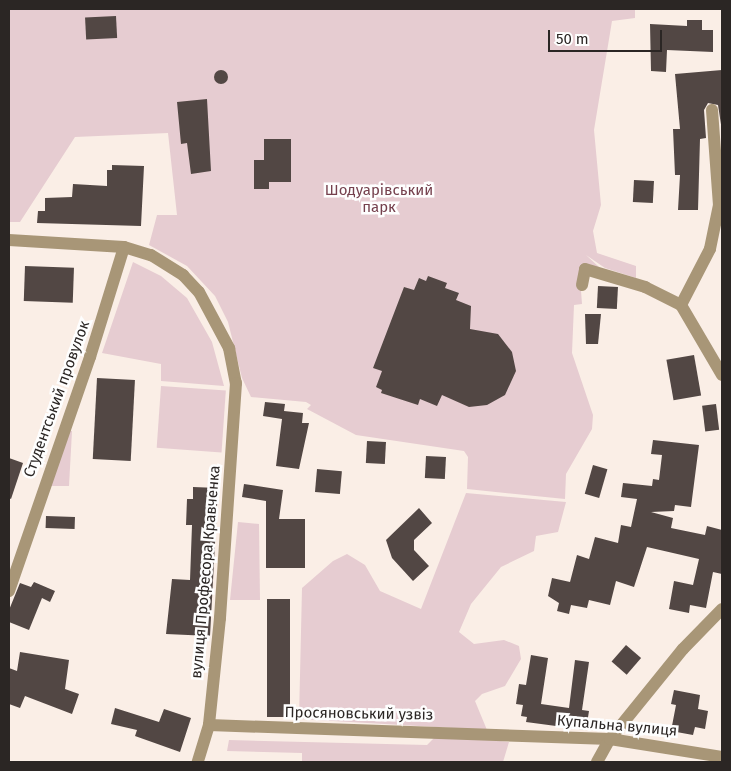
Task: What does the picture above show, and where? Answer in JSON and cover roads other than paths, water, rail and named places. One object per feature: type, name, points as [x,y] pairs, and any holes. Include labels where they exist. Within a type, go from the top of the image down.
[{"type":"street","points":[[681,305],[710,249],[720,205],[712,110]]},
{"type":"street","name":"вулиця Професора Кравченка","points":[[9,240],[124,246],[167,263],[199,292],[221,328],[236,383],[209,725],[198,762]]},
{"type":"street","name":"Студентський провулок","points":[[9,591],[90,357],[124,246]]},
{"type":"street","points":[[582,285],[585,269],[645,286],[681,305],[722,375]]},
{"type":"street","points":[[597,762],[610,739],[684,649],[722,609]]},
{"type":"street","name":"Просяновський узвіз","points":[[209,725],[508,734]]},
{"type":"street","name":"Купальна вулиця","points":[[508,734],[610,739],[722,757]]},
{"type":"park label","name":"Шодуарівський парк","points":[[379,198]]}]
